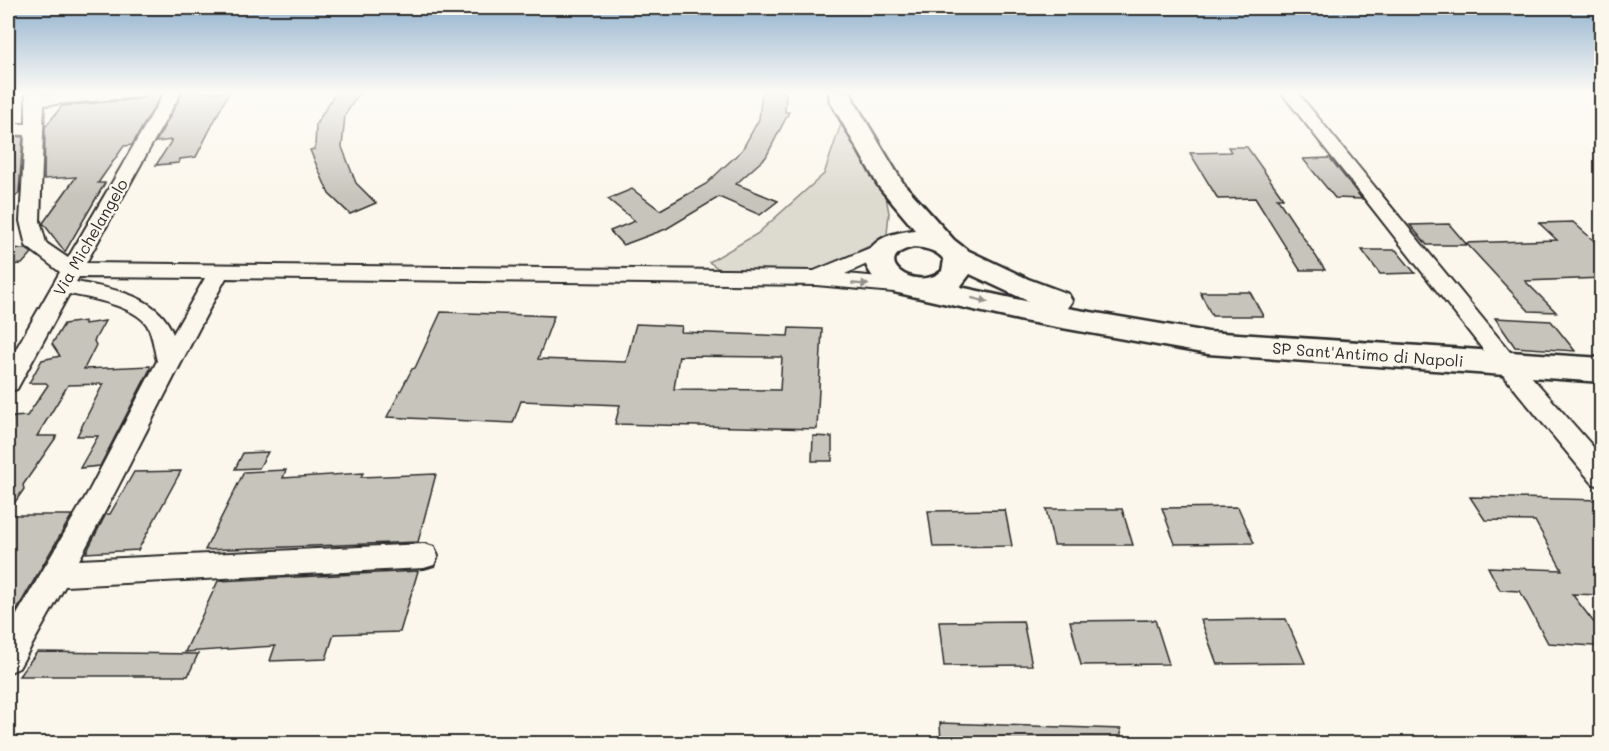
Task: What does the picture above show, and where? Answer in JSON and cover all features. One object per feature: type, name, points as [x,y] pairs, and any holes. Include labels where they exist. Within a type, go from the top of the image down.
[{"type":"street","name":"Via Michelangelo","points":[[8,383],[153,127]]},
{"type":"street","points":[[67,278],[219,272],[816,278],[914,287],[945,283],[953,278],[958,263],[950,250],[892,187],[857,127]]},
{"type":"street","points":[[1317,127],[1507,364],[1602,476]]},
{"type":"street","points":[[8,129],[34,130],[30,221],[36,246],[67,278],[131,304],[156,320],[169,362]]},
{"type":"street","points":[[892,187],[897,214],[897,230],[878,257],[878,266],[883,274],[914,287]]},
{"type":"street","points":[[816,278],[853,264],[888,245],[924,238],[950,250]]},
{"type":"street","name":"SP Sant'Antimo di Napoli","points":[[950,250],[1017,286],[1135,331]]},
{"type":"street","points":[[8,658],[54,574],[100,498],[169,362],[219,272]]},
{"type":"street","name":"SP Sant'Antimo di Napoli","points":[[914,287],[1023,311],[1208,343],[1602,370]]},
{"type":"street","points":[[54,574],[424,556]]},
{"type":"shaded area","points":[[840,127],[846,127],[884,186],[889,213],[887,234],[876,243],[814,272],[722,271],[709,262],[757,234],[824,174]]},
{"type":"building","points":[[45,127],[143,127],[132,145],[124,146],[98,183],[105,183],[65,252],[43,223],[76,177],[44,179]]},
{"type":"building","points":[[164,127],[211,127],[196,157],[180,159],[179,163],[156,165],[172,140],[156,142]]},
{"type":"building","points":[[316,127],[344,127],[342,147],[356,183],[376,203],[350,214],[329,194],[310,150],[315,149]]},
{"type":"building","points":[[755,127],[781,127],[766,157],[736,184],[778,201],[760,215],[719,197],[666,229],[623,245],[610,231],[635,221],[608,199],[632,189],[660,210],[706,184],[742,150]]},
{"type":"building","points":[[8,136],[23,137],[19,193],[8,204]]},
{"type":"building","points":[[1228,147],[1247,147],[1283,198],[1277,198],[1325,270],[1300,270],[1255,198],[1218,199],[1190,153],[1231,152]]},
{"type":"building","points":[[1330,158],[1362,199],[1335,198],[1303,159]]},
{"type":"building","points":[[1573,222],[1602,248],[1602,278],[1525,281],[1556,312],[1529,311],[1466,243],[1557,240],[1539,223]]},
{"type":"building","points":[[1449,224],[1467,245],[1427,245],[1410,225]]},
{"type":"building","points":[[8,248],[26,249],[32,253],[22,264],[8,265]]},
{"type":"building","points":[[1362,250],[1396,250],[1415,273],[1380,274]]},
{"type":"building","points":[[1200,292],[1250,292],[1263,316],[1212,316]]},
{"type":"building","points":[[441,312],[554,316],[538,359],[626,362],[636,324],[682,326],[681,332],[788,336],[789,328],[822,329],[817,429],[615,424],[620,405],[521,401],[513,423],[387,417],[412,369],[415,368]],"holes":[[[679,356],[782,357],[780,390],[674,389]]]},
{"type":"building","points":[[1495,318],[1551,321],[1575,351],[1515,347]]},
{"type":"building","points":[[85,321],[85,324],[105,321],[94,341],[96,345],[84,369],[150,366],[150,369],[100,466],[80,468],[98,436],[77,436],[103,384],[68,385],[37,436],[57,436],[23,485],[24,489],[8,512],[8,427],[13,417],[27,416],[48,385],[29,383],[42,360],[60,356],[52,344],[64,324]]},
{"type":"building","points":[[813,436],[832,437],[832,461],[812,461]]},
{"type":"building","points":[[268,452],[259,468],[235,469],[243,453]]},
{"type":"building","points":[[286,470],[283,478],[363,473],[361,477],[436,474],[418,542],[205,550],[244,472]]},
{"type":"building","points":[[181,471],[138,550],[86,553],[106,514],[110,514],[134,472]]},
{"type":"building","points":[[1470,497],[1602,500],[1602,595],[1572,594],[1602,633],[1602,644],[1594,646],[1548,643],[1520,591],[1500,590],[1488,567],[1562,570],[1535,521],[1485,520]]},
{"type":"building","points":[[1238,507],[1254,543],[1175,544],[1162,508]]},
{"type":"building","points":[[1046,509],[1122,509],[1133,545],[1054,545]]},
{"type":"building","points":[[1005,510],[1012,546],[933,547],[928,511]]},
{"type":"building","points":[[8,515],[72,515],[8,625]]},
{"type":"building","points":[[418,571],[400,632],[334,634],[326,659],[270,661],[275,646],[185,652],[218,581]]},
{"type":"building","points":[[1286,619],[1305,663],[1217,664],[1201,620]]},
{"type":"building","points":[[1155,620],[1169,664],[1081,665],[1070,621]]},
{"type":"building","points":[[1023,621],[1032,665],[944,666],[939,622]]},
{"type":"building","points":[[37,652],[198,654],[188,676],[19,676]]},
{"type":"building","points":[[940,723],[1121,729],[1121,744],[941,744]]}]
